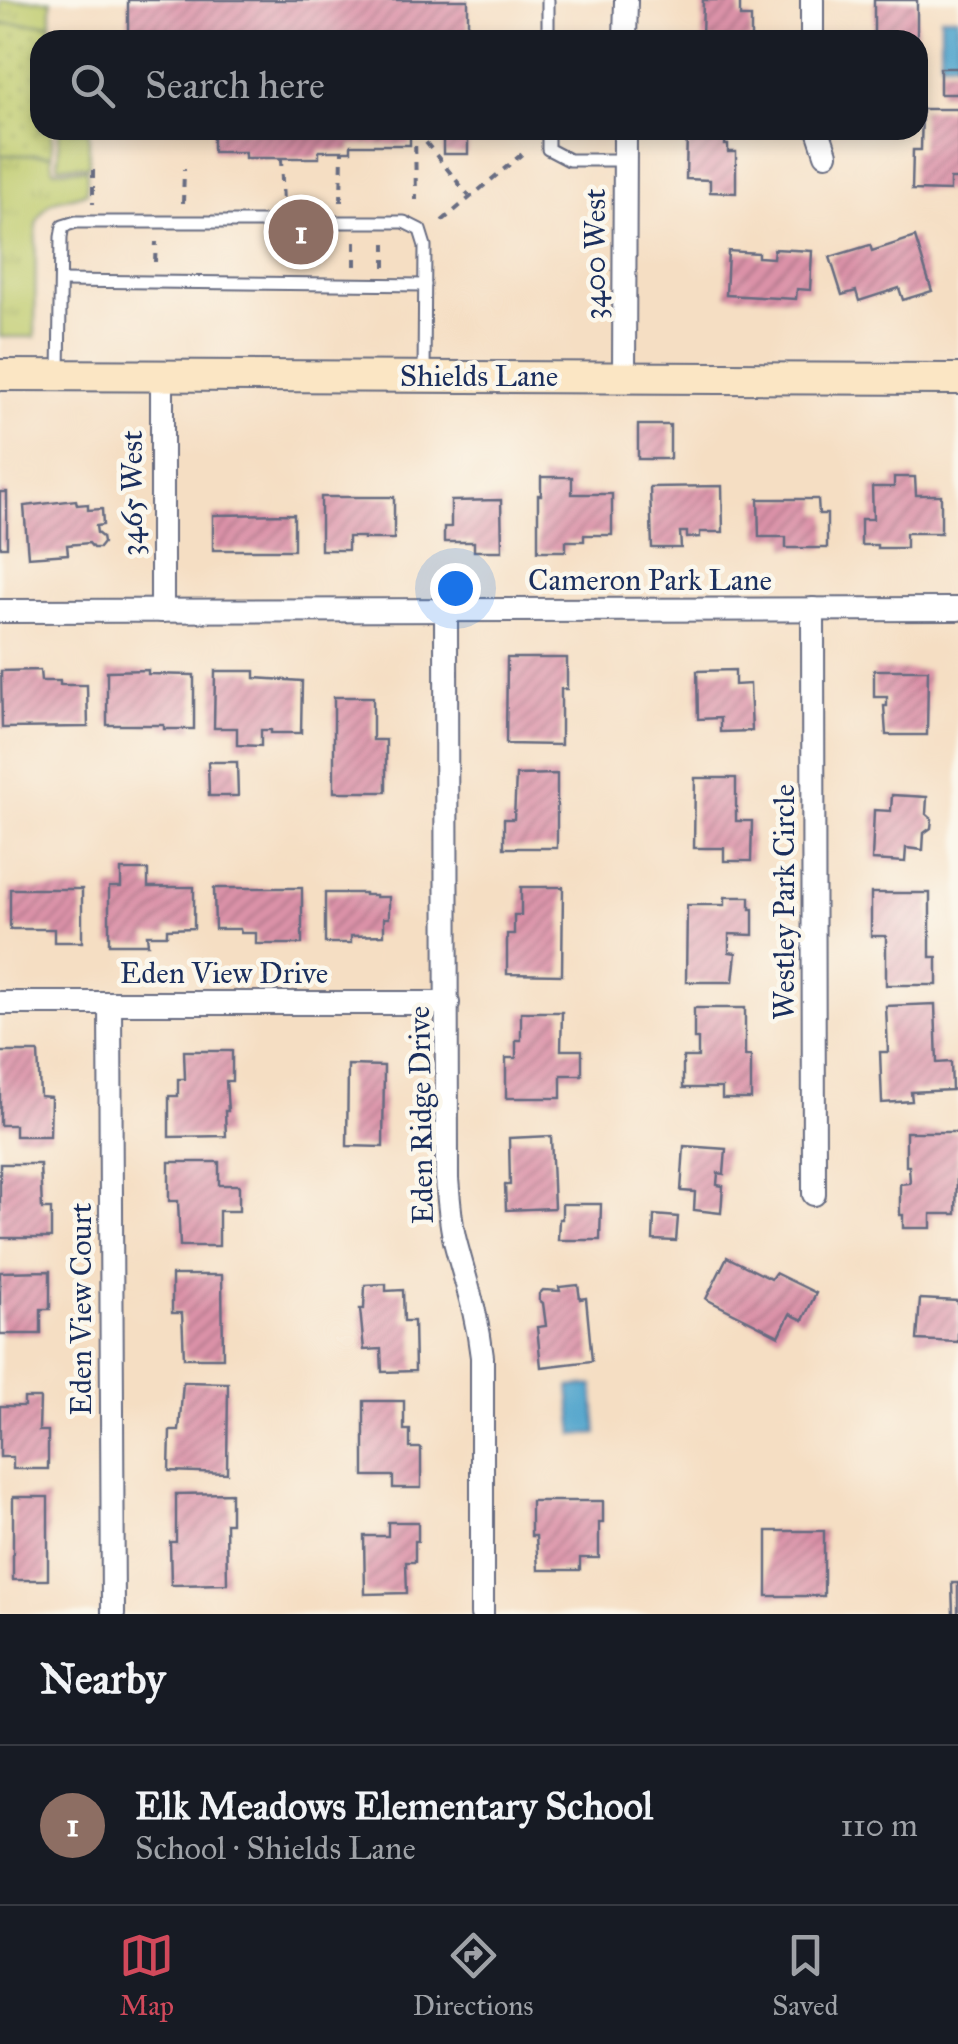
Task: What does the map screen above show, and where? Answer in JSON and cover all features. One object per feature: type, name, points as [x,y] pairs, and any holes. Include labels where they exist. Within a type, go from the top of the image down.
[{"type":"main road","name":"Shields Lane","points":[[0,375],[958,378]]},
{"type":"street","points":[[625,30],[626,0]]},
{"type":"street","points":[[812,0],[812,30]]},
{"type":"street","name":"3400 West","points":[[624,377],[625,140]]},
{"type":"street","points":[[821,140],[826,154]]},
{"type":"street","name":"3465 West","points":[[162,375],[162,610]]},
{"type":"street","name":"Cameron Park Lane","points":[[0,610],[958,609]]},
{"type":"street","name":"Eden Ridge Drive","points":[[446,610],[447,1178],[454,1240],[478,1324],[482,1357],[482,1614]]},
{"type":"street","name":"Westley Park Circle","points":[[813,610],[814,1194]]},
{"type":"street","name":"Eden View Drive","points":[[0,1003],[448,1003]]},
{"type":"street","name":"Eden View Court","points":[[110,1003],[112,1614]]},
{"type":"lane","points":[[548,0],[548,30]]},
{"type":"lane","points":[[548,140],[548,150],[569,160],[625,160]]},
{"type":"lane","points":[[60,375],[64,226],[76,222],[404,222],[420,230],[425,246],[424,376]]},
{"type":"lane","points":[[61,281],[425,284]]},
{"type":"path","points":[[416,140],[416,200]]},
{"type":"path","points":[[424,140],[470,198]]},
{"type":"path","points":[[341,202],[342,152]]},
{"type":"path","points":[[442,221],[522,154]]},
{"type":"path","points":[[281,158],[283,203]]},
{"type":"path","points":[[184,169],[184,203]]},
{"type":"path","points":[[93,170],[93,204]]},
{"type":"path","points":[[355,242],[355,284]]},
{"type":"path","points":[[385,243],[386,284]]},
{"type":"green space","points":[[0,0],[51,0],[51,24],[0,24]]},
{"type":"green space","points":[[0,24],[51,24],[51,30],[30,30],[30,140],[52,140],[52,155],[0,155]]},
{"type":"green space","points":[[59,140],[89,140],[89,166],[58,166]]},
{"type":"green space","points":[[0,155],[52,155],[53,170],[87,169],[87,192],[52,202],[36,224],[35,337],[0,337]]},
{"type":"water","points":[[941,17],[958,17],[958,62],[941,62]]},
{"type":"water","points":[[593,1385],[597,1433],[574,1435],[569,1387]]},
{"type":"building","points":[[128,0],[468,0],[468,30],[128,30]]},
{"type":"building","points":[[703,0],[740,0],[740,17],[751,17],[751,30],[702,30]]},
{"type":"building","points":[[874,0],[917,0],[917,30],[874,30]]},
{"type":"building","points":[[940,68],[958,68],[958,94],[940,94]]},
{"type":"building","points":[[928,109],[958,109],[958,179],[950,179],[950,191],[912,190],[913,150],[921,150],[921,140],[928,140]]},
{"type":"building","points":[[213,140],[410,140],[410,145],[351,145],[351,151],[319,151],[319,158],[245,158],[245,152],[213,152]]},
{"type":"building","points":[[443,140],[468,140],[468,154],[443,154]]},
{"type":"building","points":[[687,140],[725,140],[728,152],[736,152],[736,193],[710,192],[710,180],[686,179]]},
{"type":"building","points":[[915,237],[932,291],[903,300],[899,288],[859,301],[856,291],[842,295],[830,257],[870,245],[872,251]]},
{"type":"building","points":[[774,249],[812,251],[810,290],[797,289],[796,299],[726,295],[728,251],[773,258]]},
{"type":"building","points":[[638,425],[670,425],[670,459],[638,459]]},
{"type":"building","points":[[541,477],[572,477],[572,494],[612,494],[612,535],[584,535],[584,541],[566,541],[566,551],[538,551]]},
{"type":"building","points":[[894,477],[915,477],[916,495],[941,495],[941,533],[906,533],[906,548],[861,545],[861,519],[873,519],[872,487],[894,487]]},
{"type":"building","points":[[722,486],[723,532],[700,532],[700,537],[687,538],[687,532],[680,532],[681,548],[652,548],[650,487]]},
{"type":"building","points":[[0,492],[7,492],[7,547],[0,547]]},
{"type":"building","points":[[321,497],[394,497],[394,539],[348,537],[348,550],[321,550]]},
{"type":"building","points":[[758,499],[818,499],[819,514],[827,514],[827,548],[786,548],[786,537],[759,537]]},
{"type":"building","points":[[76,500],[77,505],[88,504],[88,510],[102,509],[103,525],[96,526],[103,543],[99,548],[89,543],[67,545],[68,554],[28,557],[24,506]]},
{"type":"building","points":[[501,500],[502,551],[474,551],[474,542],[444,542],[444,527],[451,527],[451,501]]},
{"type":"building","points":[[294,514],[294,550],[213,550],[213,515]]},
{"type":"building","points":[[507,658],[567,658],[567,689],[561,689],[561,745],[506,744]]},
{"type":"building","points":[[40,670],[41,681],[87,685],[88,727],[2,728],[1,671]]},
{"type":"building","points":[[148,670],[148,674],[194,675],[194,729],[107,725],[107,671]]},
{"type":"building","points":[[735,670],[735,685],[750,684],[752,731],[720,732],[720,718],[698,719],[697,671]]},
{"type":"building","points":[[874,670],[928,670],[927,735],[886,735],[887,697],[874,697]]},
{"type":"building","points":[[215,671],[255,671],[255,678],[302,681],[301,733],[261,730],[261,746],[237,745],[237,728],[214,728]]},
{"type":"building","points":[[334,697],[373,697],[373,740],[386,740],[386,792],[334,792]]},
{"type":"building","points":[[208,762],[237,762],[238,796],[209,796]]},
{"type":"building","points":[[557,774],[557,848],[504,848],[504,819],[514,819],[516,775]]},
{"type":"building","points":[[695,778],[736,778],[736,821],[752,821],[751,861],[724,861],[724,848],[694,848]]},
{"type":"building","points":[[892,795],[927,797],[926,814],[932,819],[931,828],[924,833],[923,850],[906,848],[905,862],[872,860],[874,810],[891,811]]},
{"type":"building","points":[[121,870],[148,870],[148,887],[194,887],[194,928],[147,935],[148,944],[109,944],[109,887],[121,887]]},
{"type":"building","points":[[521,887],[563,887],[562,975],[507,974],[507,934],[514,934],[514,915],[521,915]]},
{"type":"building","points":[[214,888],[302,888],[302,944],[256,944],[256,933],[215,929]]},
{"type":"building","points":[[10,889],[82,889],[82,942],[54,942],[54,929],[10,929]]},
{"type":"building","points":[[325,893],[389,897],[384,935],[351,936],[351,943],[325,943]]},
{"type":"building","points":[[871,893],[930,893],[930,957],[937,957],[937,985],[886,985],[886,936],[871,936]]},
{"type":"building","points":[[725,897],[750,897],[753,909],[753,935],[729,934],[729,952],[736,953],[733,982],[686,982],[687,905],[725,905]]},
{"type":"building","points":[[935,1004],[937,1063],[951,1062],[952,1090],[911,1092],[912,1101],[882,1103],[880,1052],[888,1052],[886,1006]]},
{"type":"building","points":[[694,1008],[745,1008],[745,1056],[751,1056],[751,1099],[722,1099],[722,1088],[683,1088],[683,1057],[698,1057]]},
{"type":"building","points":[[521,1012],[562,1012],[561,1050],[582,1050],[582,1075],[561,1075],[561,1098],[506,1098],[506,1058],[516,1058],[516,1040],[521,1040]]},
{"type":"building","points":[[184,1051],[232,1051],[232,1081],[226,1081],[226,1136],[169,1137],[169,1096],[178,1096],[178,1079],[185,1079]]},
{"type":"building","points":[[0,1052],[38,1052],[40,1096],[51,1097],[50,1136],[15,1136],[15,1125],[0,1125]]},
{"type":"building","points":[[348,1065],[384,1066],[383,1147],[347,1146]]},
{"type":"building","points":[[906,1132],[958,1132],[956,1214],[931,1214],[931,1228],[903,1228],[900,1184],[910,1183]]},
{"type":"building","points":[[551,1136],[554,1208],[506,1210],[509,1138]]},
{"type":"building","points":[[684,1146],[726,1149],[724,1174],[718,1173],[717,1185],[723,1186],[721,1213],[694,1210],[695,1192],[681,1191]]},
{"type":"building","points":[[169,1162],[219,1162],[219,1185],[239,1185],[239,1211],[219,1211],[219,1246],[180,1246],[178,1201],[169,1201]]},
{"type":"building","points":[[0,1164],[40,1164],[42,1209],[51,1209],[51,1238],[0,1238]]},
{"type":"building","points":[[562,1204],[601,1204],[600,1240],[558,1240]]},
{"type":"building","points":[[654,1215],[678,1217],[676,1241],[653,1240]]},
{"type":"building","points":[[727,1257],[771,1279],[775,1273],[816,1293],[803,1320],[790,1314],[779,1336],[706,1299]]},
{"type":"building","points":[[50,1271],[50,1309],[41,1309],[41,1334],[0,1334],[0,1272]]},
{"type":"building","points":[[172,1275],[222,1275],[223,1358],[184,1358],[182,1313],[172,1313]]},
{"type":"building","points":[[386,1284],[386,1291],[403,1290],[404,1321],[414,1321],[415,1371],[382,1372],[381,1349],[364,1350],[360,1309],[364,1309],[365,1285]]},
{"type":"building","points":[[578,1285],[580,1299],[586,1298],[592,1361],[541,1367],[537,1327],[546,1326],[539,1294]]},
{"type":"building","points":[[920,1299],[958,1301],[958,1342],[917,1340]]},
{"type":"building","points":[[183,1382],[228,1383],[227,1473],[169,1471],[170,1431],[179,1431]]},
{"type":"building","points":[[24,1398],[40,1398],[39,1431],[48,1431],[48,1469],[13,1469],[13,1457],[0,1457],[0,1406],[24,1406]]},
{"type":"building","points":[[364,1401],[404,1401],[404,1430],[410,1430],[410,1448],[421,1448],[421,1488],[393,1488],[393,1476],[364,1476]]},
{"type":"building","points":[[231,1493],[231,1523],[226,1523],[227,1584],[171,1585],[170,1542],[176,1542],[176,1494]]},
{"type":"building","points":[[13,1497],[48,1497],[48,1580],[13,1580]]},
{"type":"building","points":[[531,1501],[603,1501],[599,1558],[580,1558],[580,1570],[538,1570],[536,1536],[531,1536]]},
{"type":"building","points":[[388,1522],[418,1522],[415,1562],[406,1562],[407,1593],[365,1594],[364,1536],[388,1536]]},
{"type":"building","points":[[767,1531],[824,1531],[824,1596],[767,1596]]},
{"type":"building","points":[[952,1583],[958,1583],[958,1614],[953,1614]]},
{"type":"place","name":"Elk Meadows Elementary School","points":[[301,232]]}]
